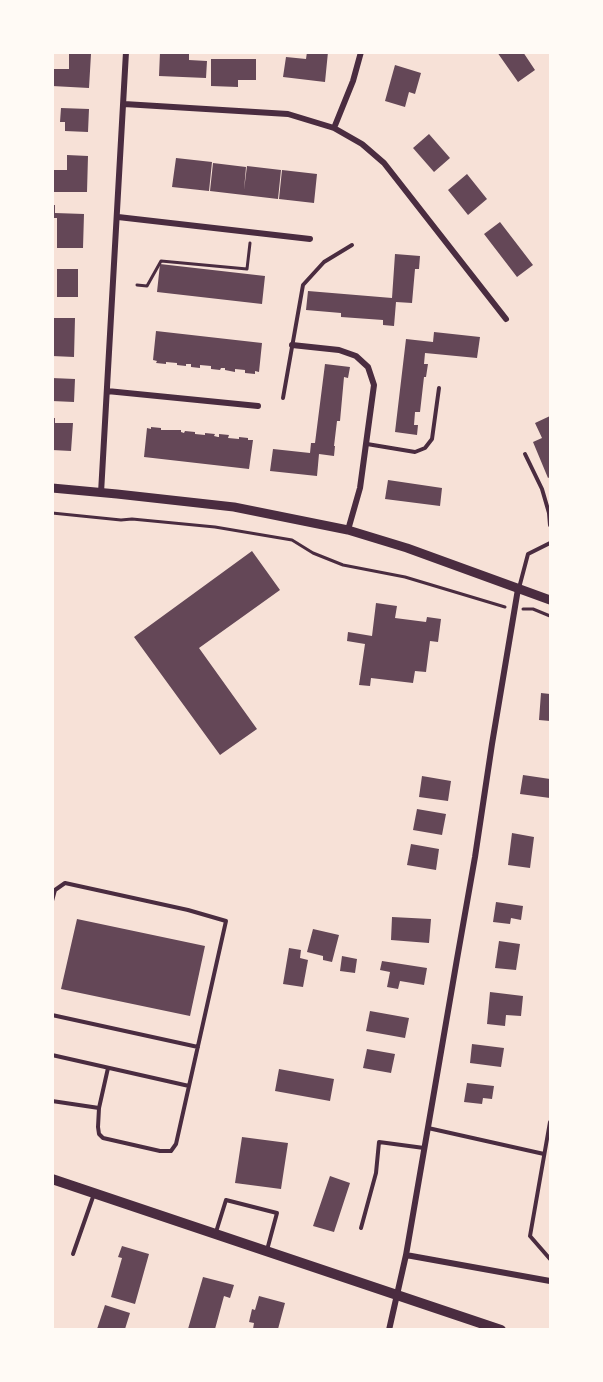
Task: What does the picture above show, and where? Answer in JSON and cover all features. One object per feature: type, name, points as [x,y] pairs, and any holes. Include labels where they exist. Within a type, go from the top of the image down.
[{"type":"main road","points":[[52,1179],[501,1329]]},
{"type":"street","points":[[101,493],[126,52]]},
{"type":"street","points":[[334,128],[353,81],[361,52]]},
{"type":"street","points":[[124,104],[288,114],[334,128],[362,144],[384,163],[506,319]]},
{"type":"street","points":[[117,217],[310,238]]},
{"type":"street","points":[[292,345],[339,350],[356,356],[368,367],[374,385],[360,488],[348,530]]},
{"type":"street","points":[[107,390],[258,406]]},
{"type":"street","points":[[52,488],[234,507],[348,530],[407,548],[550,600]]},
{"type":"street","points":[[389,1329],[406,1255],[475,857],[518,589]]},
{"type":"street","points":[[406,1255],[550,1281]]},
{"type":"lane","points":[[284,398],[303,285],[324,262],[352,245]]},
{"type":"lane","points":[[366,444],[415,452],[425,448],[432,439],[439,388]]},
{"type":"lane","points":[[525,454],[542,489],[550,523]]},
{"type":"lane","points":[[518,589],[528,554],[550,543]]},
{"type":"lane","points":[[52,902],[55,890],[65,883],[188,910],[226,921],[176,1144],[171,1151],[160,1151],[103,1138],[99,1134],[99,1108],[108,1068]]},
{"type":"lane","points":[[52,1015],[198,1047]]},
{"type":"lane","points":[[52,1055],[189,1086]]},
{"type":"lane","points":[[52,1101],[99,1108]]},
{"type":"lane","points":[[550,1122],[530,1236],[550,1259]]},
{"type":"lane","points":[[428,1128],[544,1154]]},
{"type":"lane","points":[[361,1228],[376,1173],[380,1142],[424,1148]]},
{"type":"lane","points":[[72,1254],[94,1193]]},
{"type":"lane","points":[[215,1234],[226,1200],[277,1213],[267,1251]]},
{"type":"path","points":[[137,285],[147,286],[161,261],[247,269],[251,232]]},
{"type":"path","points":[[52,513],[215,527],[292,540],[313,553],[343,565],[405,577],[506,608],[533,609],[550,616]]},
{"type":"building","points":[[160,52],[189,52],[189,60],[207,61],[206,78],[159,76]]},
{"type":"building","points":[[307,52],[328,52],[325,82],[283,77],[286,57],[306,59]]},
{"type":"building","points":[[497,52],[523,52],[535,70],[518,82]]},
{"type":"building","points":[[69,53],[91,54],[89,88],[52,86],[52,69],[69,69]]},
{"type":"building","points":[[211,59],[256,59],[256,80],[238,80],[238,87],[211,86]]},
{"type":"building","points":[[395,65],[421,73],[415,94],[409,92],[405,107],[385,101]]},
{"type":"building","points":[[61,108],[89,109],[88,132],[65,131],[65,122],[60,122]]},
{"type":"building","points":[[429,134],[450,158],[434,172],[413,148]]},
{"type":"building","points":[[67,155],[88,156],[87,192],[52,192],[53,170],[67,170]]},
{"type":"building","points":[[176,158],[212,162],[209,191],[172,187]]},
{"type":"building","points":[[213,163],[246,167],[244,190],[247,166],[281,170],[278,199],[210,191]]},
{"type":"building","points":[[282,170],[317,174],[314,203],[279,199]]},
{"type":"building","points":[[467,174],[487,199],[468,215],[448,190]]},
{"type":"building","points":[[52,205],[55,205],[55,213],[84,214],[83,248],[57,248],[57,218],[52,218]]},
{"type":"building","points":[[500,222],[533,265],[517,277],[484,234]]},
{"type":"building","points":[[395,254],[420,256],[419,269],[415,269],[412,303],[396,302],[394,326],[383,325],[383,320],[341,317],[341,313],[306,310],[308,291],[392,298]]},
{"type":"building","points":[[160,264],[265,276],[262,304],[157,292]]},
{"type":"building","points":[[57,269],[78,269],[78,297],[57,297]]},
{"type":"building","points":[[52,318],[75,318],[74,357],[52,356]]},
{"type":"building","points":[[156,331],[262,343],[259,372],[255,371],[255,374],[245,373],[245,370],[235,369],[235,372],[225,370],[225,368],[211,369],[211,366],[200,365],[200,368],[191,367],[191,364],[186,364],[186,366],[177,365],[177,363],[156,363],[157,361],[153,360]]},
{"type":"building","points":[[434,332],[480,337],[477,358],[425,353],[424,364],[428,364],[426,377],[424,377],[420,412],[415,412],[414,425],[418,425],[417,435],[395,432],[406,339],[433,342]]},
{"type":"building","points":[[325,364],[350,367],[348,378],[344,377],[334,456],[319,454],[317,476],[270,471],[273,449],[310,453],[311,443],[315,443]]},
{"type":"building","points":[[52,378],[75,379],[74,402],[52,401]]},
{"type":"building","points":[[550,416],[550,477],[548,478],[533,442],[542,438],[535,423]]},
{"type":"building","points":[[52,418],[55,418],[55,423],[73,423],[71,451],[52,450]]},
{"type":"building","points":[[151,427],[161,428],[161,430],[181,430],[184,433],[185,431],[205,435],[205,433],[215,434],[214,436],[218,437],[219,434],[229,435],[228,438],[239,439],[239,437],[253,440],[249,469],[144,457],[147,428],[151,429]]},
{"type":"building","points":[[388,480],[442,488],[440,506],[385,499]]},
{"type":"building","points":[[252,551],[280,590],[199,648],[257,729],[220,755],[134,637]]},
{"type":"building","points":[[376,603],[397,606],[395,618],[426,622],[427,617],[441,619],[438,642],[430,641],[426,672],[415,671],[413,683],[371,678],[370,686],[359,685],[365,644],[347,641],[348,632],[372,636]]},
{"type":"building","points":[[541,693],[550,694],[550,721],[539,720]]},
{"type":"building","points":[[523,775],[550,779],[550,798],[520,794]]},
{"type":"building","points":[[422,776],[451,781],[448,801],[419,797]]},
{"type":"building","points":[[417,809],[446,814],[442,835],[413,830]]},
{"type":"building","points":[[512,833],[534,837],[530,868],[508,865]]},
{"type":"building","points":[[411,844],[439,849],[436,870],[407,865]]},
{"type":"building","points":[[496,902],[523,906],[521,920],[511,918],[510,924],[493,922]]},
{"type":"building","points":[[392,917],[431,919],[429,943],[391,940]]},
{"type":"building","points":[[77,919],[205,946],[190,1016],[61,989]]},
{"type":"building","points":[[313,929],[339,935],[332,962],[323,960],[323,956],[307,952]]},
{"type":"building","points":[[499,941],[520,944],[516,970],[495,968]]},
{"type":"building","points":[[289,948],[301,950],[300,958],[308,960],[303,987],[283,984]]},
{"type":"building","points":[[342,956],[357,959],[355,973],[340,971]]},
{"type":"building","points":[[382,961],[427,968],[424,985],[400,981],[398,989],[387,987],[390,972],[380,970]]},
{"type":"building","points":[[490,992],[523,996],[521,1016],[506,1015],[505,1026],[487,1024]]},
{"type":"building","points":[[370,1011],[409,1018],[405,1038],[366,1031]]},
{"type":"building","points":[[472,1044],[504,1048],[501,1067],[470,1063]]},
{"type":"building","points":[[367,1049],[395,1054],[391,1073],[363,1068]]},
{"type":"building","points":[[279,1069],[334,1079],[330,1101],[275,1091]]},
{"type":"building","points":[[467,1083],[494,1086],[492,1099],[483,1098],[482,1104],[464,1102]]},
{"type":"building","points":[[242,1137],[288,1143],[281,1189],[235,1183]]},
{"type":"building","points":[[330,1176],[350,1183],[334,1232],[313,1226]]},
{"type":"building","points":[[122,1246],[149,1254],[135,1304],[111,1297],[122,1258],[118,1257]]},
{"type":"building","points":[[203,1277],[234,1285],[230,1298],[224,1296],[215,1329],[188,1329]]},
{"type":"building","points":[[259,1296],[285,1303],[278,1329],[253,1329],[254,1323],[249,1322],[252,1309],[255,1310]]},
{"type":"building","points":[[105,1305],[130,1313],[125,1329],[97,1329]]}]
